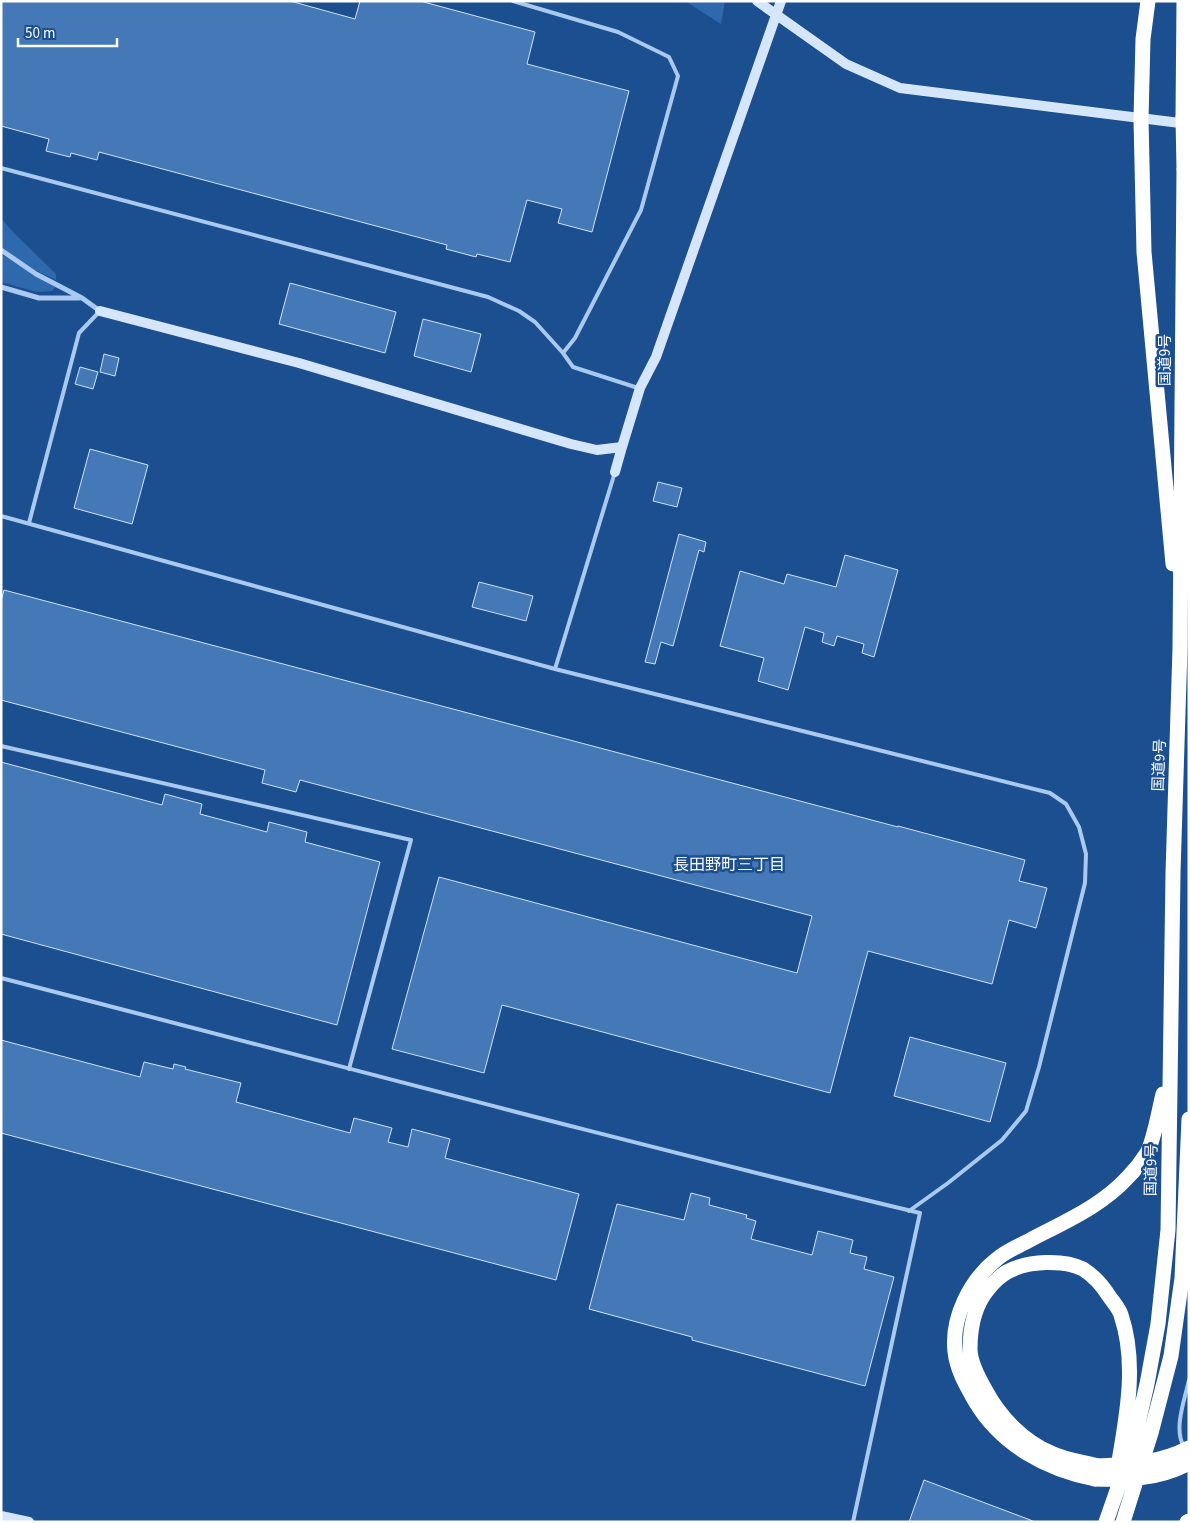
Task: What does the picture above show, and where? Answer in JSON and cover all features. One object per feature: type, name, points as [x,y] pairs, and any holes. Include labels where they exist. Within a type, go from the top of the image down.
[{"type":"highway","points":[[1148,1],[1142,39],[1141,118],[1144,252],[1180,648]]},
{"type":"highway","name":"国道9号","points":[[1108,1517],[1133,1445],[1147,1384],[1158,1324],[1168,1230],[1173,873],[1180,648],[1186,120],[1184,1]]},
{"type":"highway","points":[[1169,1072],[1147,1152],[1128,1178],[1105,1198],[1081,1213],[997,1259],[977,1280],[964,1302],[956,1325],[955,1352],[962,1378],[978,1405],[997,1430],[1019,1448],[1044,1463],[1070,1474],[1097,1473],[1146,1463],[1174,1456],[1189,1448]]},
{"type":"highway","points":[[1123,1522],[1151,1433],[1171,1356],[1182,1278],[1189,1119]]},
{"type":"highway","points":[[1108,1517],[1125,1426],[1130,1377],[1129,1344],[1121,1312],[1101,1283],[1082,1269],[1061,1263],[1036,1262],[1009,1271],[988,1288],[976,1310],[970,1350],[977,1374],[990,1399],[1008,1422],[1027,1438],[1050,1453],[1097,1473],[1122,1480],[1149,1477],[1180,1468],[1189,1463]]},
{"type":"street","points":[[757,1],[846,64],[900,88],[1141,118],[1186,120]]},
{"type":"street","points":[[615,472],[640,388],[656,356],[781,1]]},
{"type":"street","points":[[1,250],[36,274],[82,298],[100,311],[299,363],[571,444],[597,450],[622,446]]},
{"type":"street","points":[[1,287],[39,298],[82,298]]},
{"type":"street","points":[[1,1516],[29,1522]]},
{"type":"lane","points":[[513,1],[618,32],[669,57],[678,76],[641,210],[576,338],[563,353]]},
{"type":"lane","points":[[1,168],[488,297],[520,311],[535,322],[573,366],[640,388]]},
{"type":"lane","points":[[29,523],[79,333],[100,311]]},
{"type":"lane","points":[[555,669],[615,472]]},
{"type":"lane","points":[[1,516],[555,669],[1050,793],[1066,804],[1079,827],[1086,854],[1085,883],[1039,1067],[1026,1111],[1002,1140],[909,1211]]},
{"type":"lane","points":[[1,746],[411,840],[349,1069]]},
{"type":"lane","points":[[1,978],[260,1044],[349,1069],[920,1214],[853,1522]]},
{"type":"lane","points":[[1189,1380],[1180,1425],[1181,1442],[1189,1455]]},
{"type":"shaded area","points":[[685,1],[725,1],[721,24]]},
{"type":"shaded area","points":[[1,218],[56,274],[56,280],[24,265],[1,247]]},
{"type":"shaded area","points":[[1,254],[55,287],[52,291],[37,292],[1,282]]},
{"type":"building","points":[[1,1],[290,1],[355,19],[360,1],[420,1],[535,32],[527,64],[629,91],[592,232],[558,223],[562,209],[527,200],[510,262],[477,254],[476,257],[446,249],[447,245],[99,152],[97,160],[71,153],[70,157],[46,151],[49,139],[1,126]]},
{"type":"building","points":[[290,283],[396,312],[385,353],[279,324]]},
{"type":"building","points":[[423,319],[481,334],[471,372],[414,356]]},
{"type":"building","points":[[104,354],[119,358],[115,376],[100,372]]},
{"type":"building","points":[[80,367],[98,372],[93,389],[75,384]]},
{"type":"building","points":[[90,449],[148,465],[132,524],[74,508]]},
{"type":"building","points":[[658,482],[682,488],[677,507],[653,501]]},
{"type":"building","points":[[679,534],[706,542],[704,552],[699,550],[673,646],[661,642],[655,664],[645,662]]},
{"type":"building","points":[[845,555],[898,570],[874,657],[862,653],[864,644],[837,636],[834,646],[822,642],[824,633],[805,627],[788,690],[758,681],[764,658],[720,646],[740,571],[784,584],[787,574],[836,587]]},
{"type":"building","points":[[479,582],[533,596],[526,621],[472,607]]},
{"type":"building","points":[[4,590],[1025,860],[1019,881],[1047,888],[1036,928],[1009,920],[992,984],[868,951],[830,1093],[502,1005],[484,1073],[392,1049],[439,877],[797,973],[812,916],[300,780],[296,792],[262,783],[265,770],[1,700],[1,601]]},
{"type":"building","points":[[1,762],[162,805],[165,794],[202,804],[200,814],[267,832],[269,822],[307,832],[305,842],[380,862],[337,1025],[1,934]]},
{"type":"building","points":[[910,1037],[1006,1063],[990,1122],[894,1096]]},
{"type":"building","points":[[1,1040],[140,1077],[144,1062],[173,1069],[174,1064],[186,1067],[185,1069],[241,1083],[236,1102],[350,1133],[354,1118],[392,1128],[388,1142],[408,1147],[412,1129],[450,1139],[445,1158],[579,1194],[556,1280],[1,1133]]},
{"type":"building","points":[[691,1193],[710,1198],[709,1205],[747,1215],[746,1218],[756,1221],[751,1239],[812,1255],[818,1231],[853,1240],[850,1253],[867,1257],[864,1269],[894,1277],[865,1386],[692,1340],[692,1337],[589,1309],[617,1204],[684,1220]]},
{"type":"building","points":[[924,1480],[1033,1521],[1033,1522],[909,1522]]},
{"type":"district","name":"長田野町三丁目","points":[[729,864]]}]
